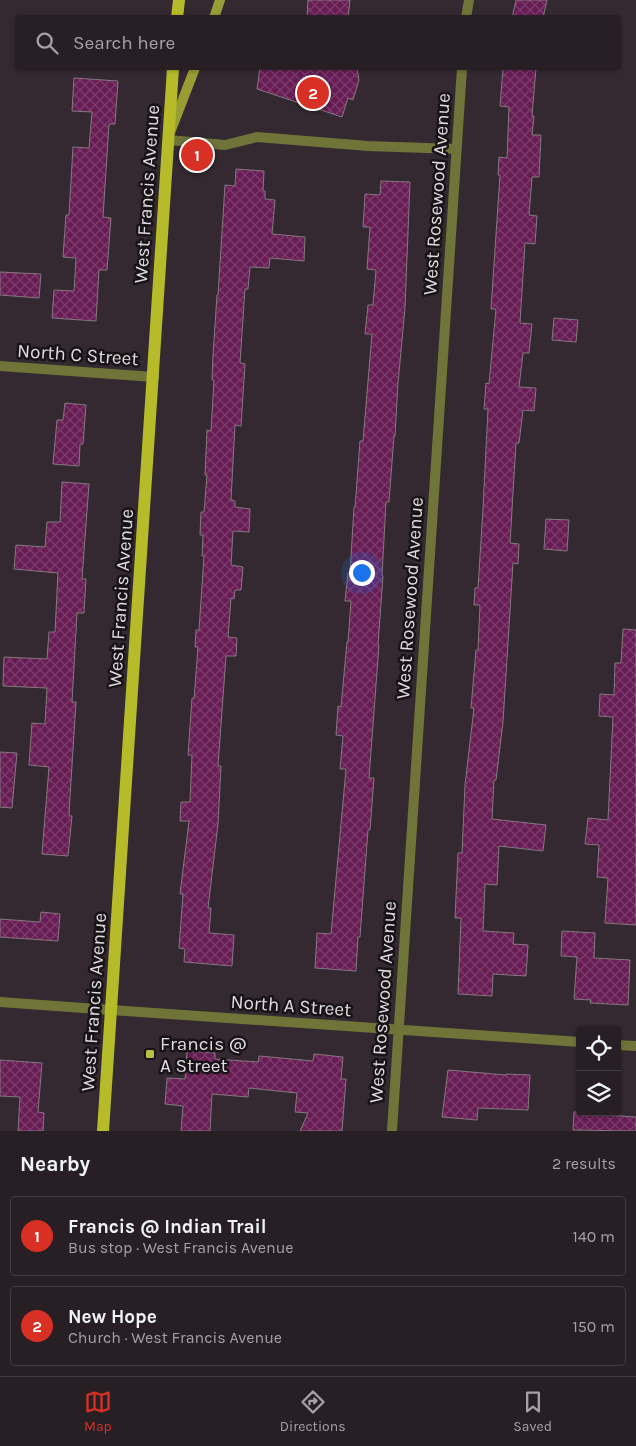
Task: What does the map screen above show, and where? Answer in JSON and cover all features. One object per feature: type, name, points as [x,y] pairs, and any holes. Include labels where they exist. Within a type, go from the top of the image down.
[{"type":"main road","points":[[178,15],[179,0]]},
{"type":"main road","points":[[215,15],[220,0]]},
{"type":"main road","name":"West Francis Avenue","points":[[103,1131],[173,70]]},
{"type":"main road","points":[[168,140],[194,70]]},
{"type":"street","points":[[466,15],[469,0]]},
{"type":"street","name":"West Rosewood Avenue","points":[[392,1131],[462,70]]},
{"type":"street","points":[[168,140],[225,145],[257,137],[368,146],[456,149]]},
{"type":"street","name":"North C Street","points":[[0,366],[154,377]]},
{"type":"street","name":"North A Street","points":[[0,1002],[576,1042]]},
{"type":"street","points":[[621,1045],[636,1046]]},
{"type":"building","points":[[308,0],[350,0],[348,15],[307,15]]},
{"type":"building","points":[[516,0],[547,0],[544,15],[513,15]]},
{"type":"building","points":[[260,70],[357,70],[359,80],[353,100],[348,98],[342,117],[257,89]]},
{"type":"building","points":[[503,70],[536,70],[532,135],[541,135],[539,177],[532,177],[529,215],[537,216],[535,244],[525,243],[520,323],[532,324],[529,353],[523,353],[519,387],[536,388],[534,411],[523,410],[519,443],[516,443],[510,543],[519,544],[518,564],[513,563],[503,722],[496,780],[494,780],[492,819],[546,825],[543,851],[499,846],[497,885],[485,884],[483,931],[514,933],[513,944],[528,945],[526,976],[493,974],[492,996],[458,994],[461,918],[455,918],[458,853],[462,853],[465,785],[474,708],[471,708],[476,650],[478,650],[480,605],[474,605],[475,588],[478,588],[483,509],[488,409],[484,409],[486,383],[489,384],[496,309],[491,309],[500,175],[498,175],[499,157],[507,158],[509,107],[500,106]]},
{"type":"building","points":[[74,78],[118,81],[115,124],[109,124],[103,217],[111,218],[107,270],[99,270],[96,321],[52,318],[54,290],[74,291],[76,258],[63,257],[66,215],[69,215],[73,147],[89,148],[92,112],[72,111]]},
{"type":"building","points":[[236,169],[264,171],[263,191],[265,191],[265,199],[275,200],[272,234],[305,237],[304,261],[270,258],[269,268],[250,267],[248,289],[245,289],[240,363],[245,364],[241,426],[235,425],[231,500],[235,501],[235,507],[250,509],[249,532],[233,531],[231,565],[243,567],[241,590],[235,590],[234,599],[231,598],[228,637],[237,638],[236,656],[226,656],[218,766],[221,766],[218,824],[208,908],[211,908],[209,933],[234,935],[232,966],[184,962],[185,949],[179,948],[183,894],[180,894],[189,821],[180,821],[181,802],[190,802],[192,755],[188,755],[198,647],[195,647],[196,630],[199,630],[204,556],[202,556],[203,535],[200,535],[201,512],[204,512],[207,475],[205,475],[207,430],[211,431],[214,380],[212,380],[213,355],[225,185],[235,186]]},
{"type":"building","points":[[381,181],[410,182],[405,308],[389,502],[386,502],[379,645],[369,778],[374,778],[356,971],[315,968],[317,933],[331,934],[346,769],[340,769],[343,736],[336,735],[338,706],[341,707],[348,642],[351,601],[345,601],[348,573],[350,573],[360,441],[363,441],[372,334],[365,334],[368,305],[373,305],[376,270],[367,269],[370,227],[363,227],[365,194],[380,195]]},
{"type":"building","points":[[0,272],[41,274],[39,298],[0,295]]},
{"type":"building","points":[[554,318],[578,320],[576,342],[552,340]]},
{"type":"building","points":[[65,403],[86,405],[83,444],[80,444],[79,466],[53,464],[57,420],[63,420]]},
{"type":"building","points":[[62,482],[89,484],[82,579],[86,579],[84,613],[77,613],[72,702],[76,702],[69,816],[72,816],[68,856],[42,854],[49,767],[29,765],[32,723],[45,724],[47,688],[3,686],[4,657],[47,659],[49,632],[55,632],[58,573],[14,569],[16,545],[45,547],[47,522],[60,522]]},
{"type":"building","points":[[546,519],[569,520],[567,551],[544,549]]},
{"type":"building","points":[[623,629],[636,630],[636,925],[605,923],[608,878],[597,877],[599,845],[585,844],[588,818],[608,820],[613,717],[599,716],[600,694],[614,695],[615,663],[621,663]]},
{"type":"building","points":[[0,752],[17,753],[12,808],[0,807]]},
{"type":"building","points":[[41,912],[60,914],[58,941],[0,937],[0,919],[40,922]]},
{"type":"building","points":[[562,931],[595,933],[594,958],[630,960],[628,1005],[590,1003],[591,1000],[574,999],[577,957],[561,956]]},
{"type":"building","points":[[187,1051],[215,1053],[215,1059],[258,1062],[259,1056],[313,1061],[314,1054],[343,1057],[341,1079],[346,1079],[342,1131],[300,1131],[308,1113],[295,1112],[297,1093],[249,1088],[248,1097],[212,1094],[210,1131],[181,1131],[183,1106],[165,1104],[167,1078],[185,1079]]},
{"type":"building","points":[[0,1060],[42,1063],[38,1112],[44,1113],[43,1131],[18,1131],[20,1097],[0,1096]]},
{"type":"building","points":[[448,1070],[530,1075],[528,1110],[478,1108],[477,1120],[442,1117]]},
{"type":"building","points":[[574,1112],[576,1112],[576,1116],[636,1117],[636,1131],[573,1130]]},
{"type":"place","name":"New Hope","points":[[313,93]]},
{"type":"place","name":"Francis @ Indian Trail","points":[[197,155]]},
{"type":"place","name":"Francis @ A Street","points":[[150,1054]]}]
